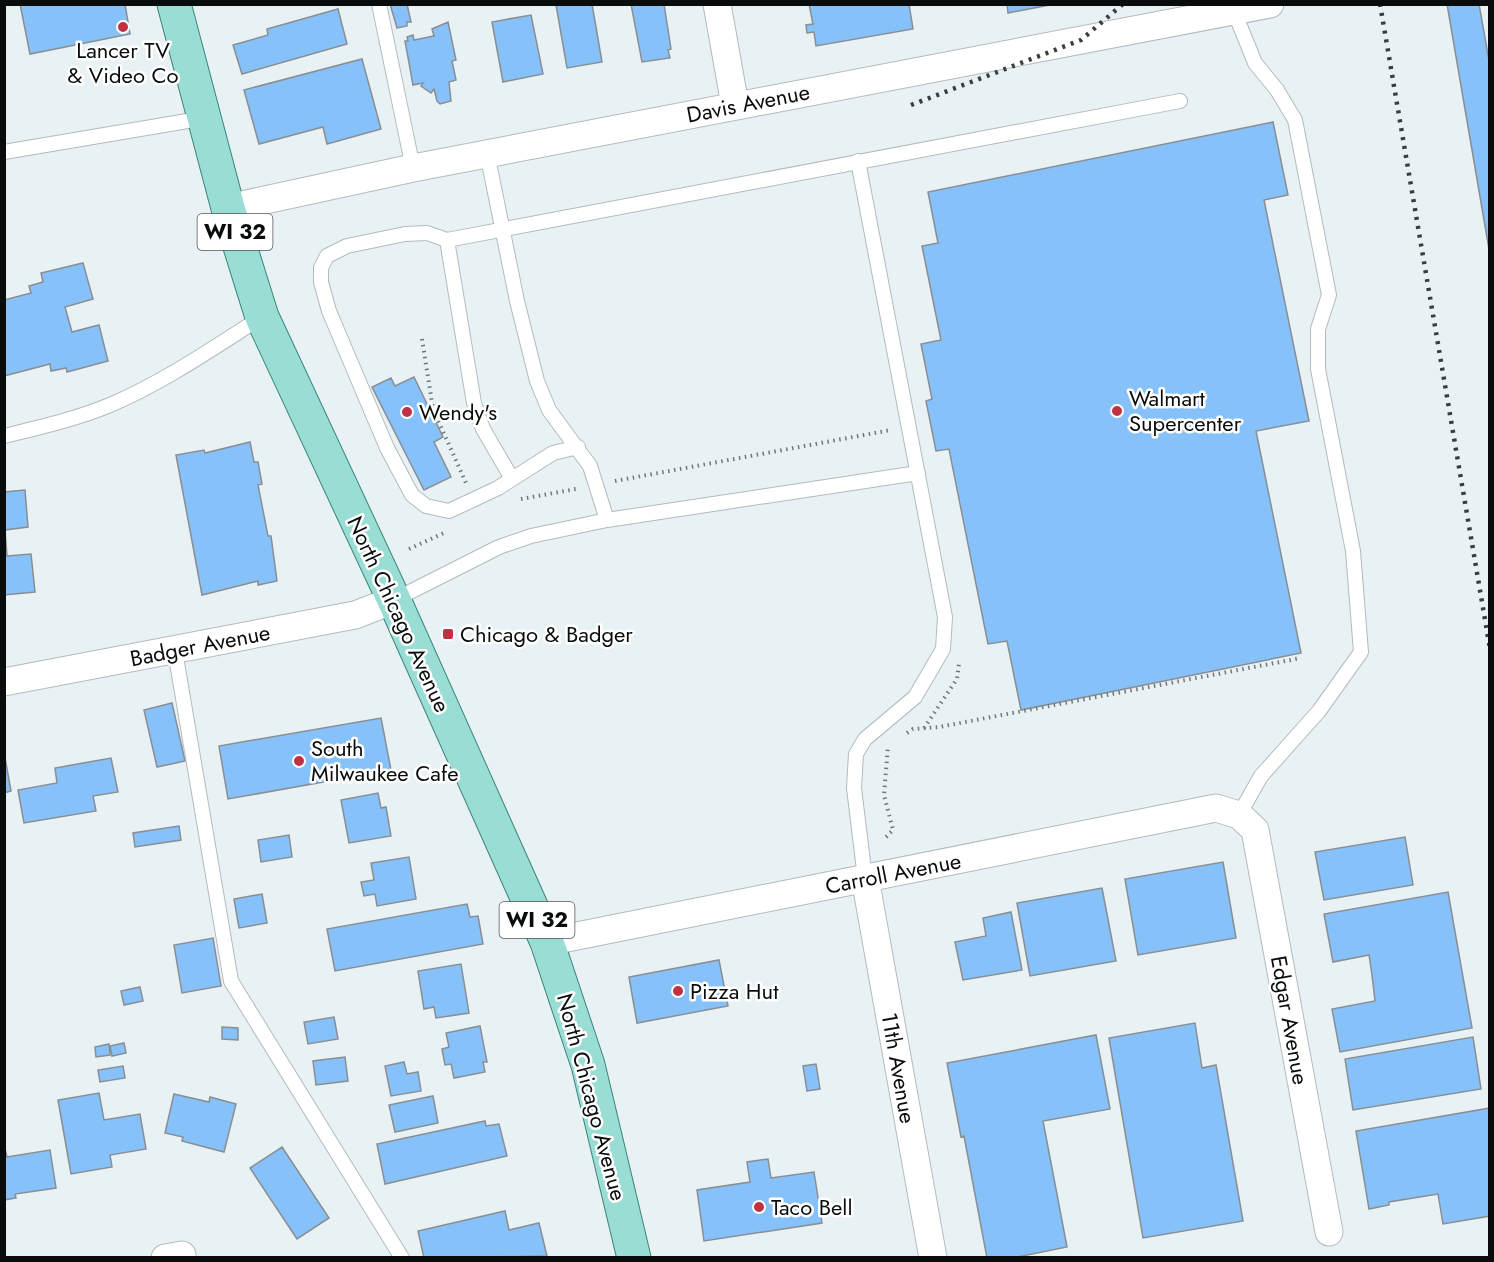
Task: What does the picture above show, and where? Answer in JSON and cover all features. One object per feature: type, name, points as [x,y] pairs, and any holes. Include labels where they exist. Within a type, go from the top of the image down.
[{"type":"main road","name":"North Chicago Avenue","points":[[174,4],[228,208],[262,317],[394,600],[547,942],[588,1065],[634,1257]]},
{"type":"street","points":[[717,4],[735,105]]},
{"type":"street","name":"Davis Avenue","points":[[228,208],[487,153],[1270,4]]},
{"type":"street","name":"Badger Avenue","points":[[4,682],[355,615],[394,600]]},
{"type":"street","name":"Carroll Avenue","points":[[547,942],[1216,808],[1239,815]]},
{"type":"street","name":"Edgar Avenue","points":[[1239,815],[1255,831],[1329,1232]]},
{"type":"street","name":"11th Avenue","points":[[865,878],[933,1257]]},
{"type":"lane","points":[[379,4],[413,168]]},
{"type":"lane","points":[[1234,11],[1255,63],[1277,90],[1295,120],[1329,295],[1318,329],[1318,369],[1353,551],[1360,652],[1319,711],[1261,776],[1239,815]]},
{"type":"lane","points":[[578,447],[552,453],[511,477],[498,488],[449,511],[426,506],[412,495],[387,448],[329,311],[321,282],[321,268],[327,256],[347,246],[405,234],[427,233],[447,240],[1180,101]]},
{"type":"lane","points":[[4,152],[206,118]]},
{"type":"lane","points":[[487,153],[501,228],[537,381],[549,410],[590,466],[607,520]]},
{"type":"lane","points":[[858,161],[945,617],[943,649],[915,697],[865,739],[856,754],[854,788],[865,878]]},
{"type":"lane","points":[[447,240],[474,404],[483,429],[511,477]]},
{"type":"lane","points":[[4,436],[65,421],[111,404],[180,369],[262,317]]},
{"type":"lane","points":[[394,600],[499,547],[531,536],[607,520],[918,473]]},
{"type":"lane","points":[[175,651],[231,981],[402,1257]]},
{"type":"path","points":[[423,339],[433,409],[474,499]]},
{"type":"path","points":[[515,500],[909,427]]},
{"type":"path","points":[[410,549],[451,530]]},
{"type":"path","points":[[905,734],[913,729],[939,727],[1301,658]]},
{"type":"path","points":[[886,837],[893,830],[884,795],[885,762],[888,746],[897,740]]},
{"type":"building","points":[[20,4],[125,4],[130,34],[30,54]]},
{"type":"building","points":[[390,4],[407,4],[411,22],[407,22],[407,26],[397,28]]},
{"type":"building","points":[[592,4],[602,62],[567,68],[556,5]]},
{"type":"building","points":[[631,4],[664,4],[671,49],[668,50],[670,58],[642,62]]},
{"type":"building","points":[[809,4],[909,4],[913,29],[816,46],[814,32],[807,33],[806,25],[813,24]]},
{"type":"building","points":[[1007,4],[1055,4],[1008,13]]},
{"type":"building","points":[[1447,4],[1479,4],[1490,66],[1490,255]]},
{"type":"building","points":[[338,9],[347,44],[242,74],[233,45],[268,35],[267,29]]},
{"type":"building","points":[[531,15],[543,74],[503,82],[492,22]]},
{"type":"building","points":[[448,22],[456,60],[452,61],[456,80],[449,82],[451,101],[440,104],[434,89],[431,93],[421,86],[423,83],[413,85],[405,41],[408,41],[407,37],[413,35],[414,40],[434,36],[432,29]]},
{"type":"building","points":[[362,59],[381,129],[327,144],[323,127],[259,144],[244,90]]},
{"type":"building","name":"Walmart Supercenter","points":[[1273,122],[1288,195],[1264,200],[1309,421],[1256,431],[1301,653],[1021,710],[1007,641],[988,644],[949,449],[936,451],[926,401],[932,399],[921,344],[941,340],[922,246],[938,243],[928,192]]},
{"type":"building","points":[[83,263],[93,299],[65,307],[72,332],[99,325],[108,361],[67,372],[66,368],[51,371],[50,364],[4,376],[4,300],[31,293],[29,286],[43,282],[41,273]]},
{"type":"building","name":"Wendy's","points":[[414,377],[443,437],[434,442],[451,477],[424,490],[372,387],[391,378],[395,386]]},
{"type":"building","points":[[250,442],[254,462],[258,462],[262,484],[258,485],[268,536],[271,536],[277,581],[258,585],[258,581],[202,595],[176,455],[204,450],[205,453]]},
{"type":"building","points":[[25,490],[28,527],[5,530],[7,556],[31,554],[35,592],[4,595],[4,492]]},
{"type":"building","points":[[172,703],[185,761],[157,767],[144,710]]},
{"type":"building","points":[[381,718],[391,770],[228,799],[219,746]]},
{"type":"building","points":[[4,752],[11,791],[4,793]]},
{"type":"building","points":[[111,758],[118,792],[93,796],[96,811],[24,823],[18,790],[57,783],[55,768]]},
{"type":"building","points":[[378,793],[381,808],[386,807],[391,836],[349,843],[341,800]]},
{"type":"building","points":[[179,826],[181,840],[135,847],[133,833]]},
{"type":"building","points":[[289,835],[292,857],[261,862],[258,840]]},
{"type":"building","points":[[1405,837],[1413,885],[1324,900],[1315,852]]},
{"type":"building","points":[[409,857],[416,899],[377,906],[375,894],[364,896],[361,882],[374,880],[371,863]]},
{"type":"building","points":[[1223,862],[1236,938],[1138,955],[1125,879]]},
{"type":"building","points":[[1102,888],[1116,961],[1030,976],[1017,903]]},
{"type":"building","points":[[1448,892],[1472,1028],[1340,1052],[1332,1009],[1375,1001],[1372,975],[1369,955],[1333,962],[1324,914]]},
{"type":"building","points":[[262,894],[267,923],[239,928],[234,899]]},
{"type":"building","points":[[467,904],[470,917],[478,916],[483,944],[335,971],[327,929]]},
{"type":"building","points":[[1011,912],[1022,970],[963,980],[955,942],[986,936],[983,918]]},
{"type":"building","points":[[213,938],[221,986],[182,993],[174,945]]},
{"type":"building","name":"Pizza Hut","points":[[719,960],[728,1006],[637,1023],[629,977]]},
{"type":"building","points":[[461,964],[469,1013],[436,1018],[434,1007],[424,1009],[418,971]]},
{"type":"building","points":[[140,987],[143,1001],[124,1005],[121,991]]},
{"type":"building","points":[[334,1017],[338,1039],[308,1044],[304,1022]]},
{"type":"building","points":[[1195,1023],[1202,1068],[1216,1065],[1243,1221],[1143,1238],[1109,1038]]},
{"type":"building","points":[[480,1026],[487,1062],[483,1062],[485,1072],[454,1078],[451,1064],[445,1065],[442,1049],[449,1047],[446,1033]]},
{"type":"building","points":[[222,1027],[238,1028],[238,1040],[222,1039]]},
{"type":"building","points":[[1096,1035],[1110,1109],[1043,1121],[1067,1247],[1012,1258],[987,1258],[964,1136],[961,1137],[947,1063]]},
{"type":"building","points":[[1473,1037],[1481,1089],[1353,1110],[1345,1059]]},
{"type":"building","points":[[124,1043],[126,1053],[112,1056],[110,1046]]},
{"type":"building","points":[[109,1044],[110,1055],[96,1057],[95,1047]]},
{"type":"building","points":[[345,1057],[348,1081],[316,1085],[313,1061]]},
{"type":"building","points":[[404,1062],[407,1074],[418,1072],[421,1091],[391,1096],[385,1066]]},
{"type":"building","points":[[816,1064],[820,1089],[807,1091],[803,1066]]},
{"type":"building","points":[[123,1066],[125,1078],[100,1082],[98,1070]]},
{"type":"building","points":[[99,1093],[104,1120],[140,1114],[146,1149],[110,1155],[112,1167],[71,1174],[58,1100]]},
{"type":"building","points":[[174,1094],[209,1102],[210,1097],[236,1104],[224,1152],[182,1141],[183,1137],[165,1133]]},
{"type":"building","points":[[433,1096],[438,1123],[395,1132],[389,1105]]},
{"type":"building","points":[[1490,1108],[1490,1216],[1443,1224],[1438,1194],[1389,1202],[1389,1205],[1369,1209],[1356,1131]]},
{"type":"building","points":[[485,1121],[486,1126],[499,1124],[507,1156],[385,1184],[377,1144]]},
{"type":"building","points":[[4,1144],[7,1157],[50,1150],[56,1188],[15,1194],[16,1198],[4,1200]]},
{"type":"building","points":[[282,1147],[329,1218],[297,1239],[250,1168]]},
{"type":"building","name":"Taco Bell","points":[[768,1159],[771,1178],[814,1172],[822,1223],[704,1241],[697,1190],[750,1182],[747,1162]]},
{"type":"building","points":[[505,1211],[509,1230],[539,1223],[547,1256],[424,1258],[418,1231]]},
{"type":"railway","points":[[911,105],[1081,40],[1123,4]]},
{"type":"railway","points":[[1380,4],[1490,649]]},
{"type":"place","name":"Lancer TV & Video Co","points":[[123,27]]},
{"type":"place","name":"Walmart Supercenter","points":[[1117,411]]},
{"type":"place","name":"Wendy's","points":[[407,412]]},
{"type":"place","name":"Chicago & Badger","points":[[448,634]]},
{"type":"place","name":"South Milwaukee Cafe","points":[[299,761]]},
{"type":"place","name":"Pizza Hut","points":[[678,991]]},
{"type":"place","name":"Taco Bell","points":[[759,1207]]}]
